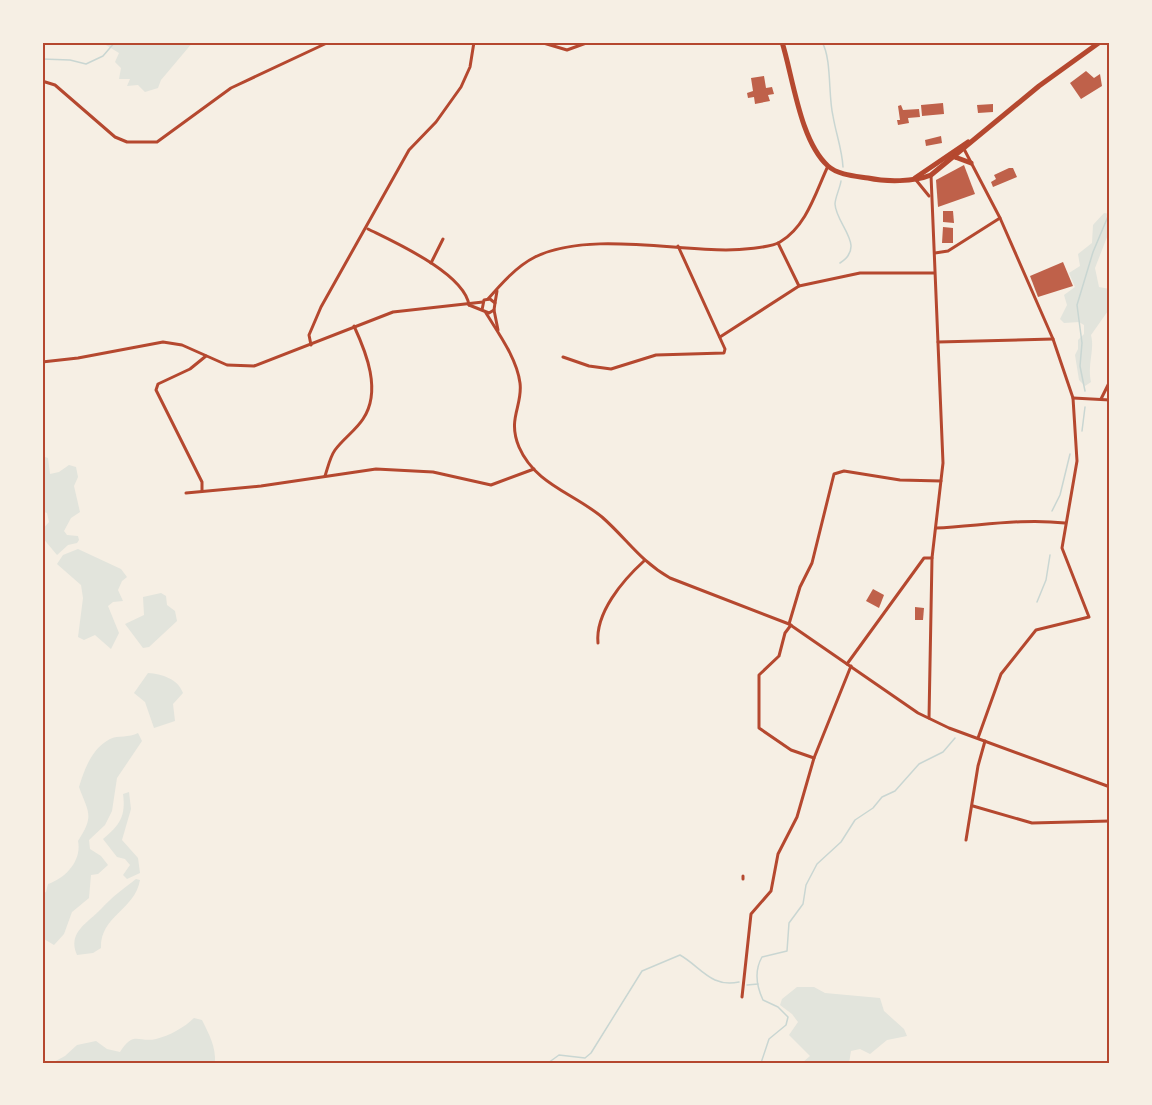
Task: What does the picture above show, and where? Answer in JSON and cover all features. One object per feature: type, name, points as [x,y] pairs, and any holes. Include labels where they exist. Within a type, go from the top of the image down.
[{"type":"main road","points":[[782,42],[807,131],[828,166],[838,172],[876,180],[931,175],[1100,42]]},
{"type":"main road","points":[[915,178],[964,148]]},
{"type":"main road","points":[[955,157],[971,163]]},
{"type":"street","points":[[42,81],[54,85],[115,137],[127,142],[157,142],[231,88],[329,42]]},
{"type":"street","points":[[311,345],[309,335],[315,318],[409,150],[436,122],[461,87],[470,67],[474,42]]},
{"type":"street","points":[[540,42],[567,50],[589,42]]},
{"type":"street","points":[[964,148],[1000,218],[1053,339],[1072,398],[1077,461],[1062,548],[1089,617],[1036,630],[1001,674],[978,738]]},
{"type":"street","points":[[42,362],[78,358],[163,342],[182,345],[235,366],[254,366],[393,312],[483,302],[524,264],[552,251],[598,246],[678,246],[705,250],[738,250],[778,243],[796,226],[811,206],[828,166]]},
{"type":"street","points":[[929,168],[935,253],[943,463],[932,558],[929,718]]},
{"type":"street","points":[[915,178],[930,197]]},
{"type":"street","points":[[935,253],[948,251],[1000,218]]},
{"type":"street","points":[[367,228],[417,252],[463,292],[469,305],[484,312],[494,310]]},
{"type":"street","points":[[431,263],[443,239]]},
{"type":"street","points":[[778,243],[799,286]]},
{"type":"street","points":[[563,357],[589,366],[611,369],[656,355],[724,353],[725,349],[720,337],[678,246]]},
{"type":"street","points":[[720,337],[799,286],[860,273],[934,273]]},
{"type":"street","points":[[497,291],[494,310],[498,332]]},
{"type":"street","points":[[488,299],[495,303]]},
{"type":"street","points":[[483,302],[484,312],[498,332],[520,384],[514,414],[520,447],[534,469],[555,488],[601,517],[644,561],[670,578],[790,624],[810,641],[849,665],[897,701],[929,718],[1110,787]]},
{"type":"street","points":[[325,476],[334,451],[362,421],[370,401],[372,388],[367,361],[354,326]]},
{"type":"street","points":[[938,342],[1053,339]]},
{"type":"street","points":[[201,491],[202,482],[156,390],[158,384],[190,369],[206,356]]},
{"type":"street","points":[[1101,399],[1110,381]]},
{"type":"street","points":[[1072,398],[1110,400]]},
{"type":"street","points":[[186,493],[391,469],[433,472],[491,485],[534,469]]},
{"type":"street","points":[[814,758],[791,750],[759,728],[759,675],[779,656],[800,586],[812,563],[834,474],[844,471],[900,480],[941,481]]},
{"type":"street","points":[[936,528],[993,525],[1032,519],[1065,523]]},
{"type":"street","points":[[742,997],[751,914],[771,891],[778,854],[797,817],[814,758],[849,665],[924,558],[932,558]]},
{"type":"street","points":[[598,643],[597,634],[609,604],[628,575],[644,561]]},
{"type":"street","points":[[966,840],[978,766],[985,741]]},
{"type":"street","points":[[973,806],[1032,823],[1110,821]]},
{"type":"shaded area","points":[[101,42],[193,42],[161,80],[158,88],[145,92],[138,85],[127,86],[130,79],[119,79],[121,68],[115,62],[119,53]]},
{"type":"shaded area","points":[[1104,213],[1110,214],[1109,232],[1095,268],[1099,287],[1110,289],[1110,308],[1091,335],[1091,382],[1085,386],[1079,380],[1075,355],[1078,340],[1084,334],[1084,325],[1079,322],[1064,323],[1060,319],[1067,305],[1064,295],[1075,287],[1069,273],[1080,266],[1078,254],[1092,243],[1093,225]]},
{"type":"shaded area","points":[[42,456],[48,458],[50,474],[59,472],[69,465],[76,467],[78,477],[74,486],[80,512],[71,518],[64,531],[67,535],[78,536],[79,540],[77,543],[68,545],[57,555],[42,537],[42,530],[49,522],[47,513],[42,511]]},
{"type":"shaded area","points":[[78,549],[121,569],[127,577],[122,581],[118,590],[123,601],[113,602],[108,606],[119,633],[111,649],[95,635],[84,640],[78,637],[83,598],[81,585],[57,564],[63,555]]},
{"type":"shaded area","points":[[161,593],[166,596],[167,605],[175,611],[177,621],[149,647],[143,648],[125,624],[144,615],[143,597]]},
{"type":"shaded area","points":[[148,673],[169,678],[181,688],[183,693],[173,704],[175,721],[154,728],[145,702],[134,693]]},
{"type":"shaded area","points":[[138,733],[142,741],[117,778],[112,811],[105,825],[89,840],[90,849],[101,856],[108,865],[98,874],[91,875],[89,898],[72,912],[64,934],[54,945],[44,939],[42,894],[46,892],[48,884],[66,873],[78,855],[78,841],[88,819],[87,808],[79,787],[83,774],[98,748],[104,743],[113,738]]},
{"type":"shaded area","points":[[129,792],[131,809],[122,840],[138,858],[140,873],[127,879],[123,875],[130,865],[125,859],[117,857],[103,839],[121,820],[124,808],[123,794]]},
{"type":"shaded area","points":[[136,879],[140,880],[137,890],[132,899],[106,928],[101,948],[93,953],[77,955],[75,940],[80,929],[113,897]]},
{"type":"shaded area","points":[[797,987],[814,987],[825,993],[880,998],[884,1011],[904,1029],[907,1036],[887,1040],[870,1054],[860,1049],[851,1051],[849,1063],[802,1063],[810,1056],[789,1035],[798,1022],[780,1005],[782,999]]},
{"type":"shaded area","points":[[194,1018],[202,1020],[207,1030],[213,1046],[215,1063],[52,1063],[65,1056],[77,1045],[96,1041],[107,1049],[120,1052],[133,1039],[161,1038],[186,1025]]},
{"type":"building","points":[[1086,71],[1094,78],[1100,74],[1102,86],[1081,99],[1070,83]]},
{"type":"building","points":[[764,76],[766,88],[772,87],[774,94],[768,95],[770,101],[755,104],[754,97],[748,98],[747,93],[753,91],[751,78]]},
{"type":"building","points":[[943,103],[944,114],[922,116],[921,105]]},
{"type":"building","points":[[993,104],[993,112],[978,113],[977,105]]},
{"type":"building","points":[[901,105],[903,110],[919,109],[920,117],[908,118],[909,123],[898,125],[897,120],[900,120],[898,106]]},
{"type":"building","points":[[941,136],[942,143],[926,146],[925,140]]},
{"type":"building","points":[[964,165],[975,194],[938,207],[936,180]]},
{"type":"building","points":[[1013,168],[1017,177],[993,187],[991,182],[996,179],[994,175]]},
{"type":"building","points":[[943,211],[953,211],[954,223],[943,222]]},
{"type":"building","points":[[943,227],[953,228],[953,243],[942,243]]},
{"type":"building","points":[[1063,262],[1073,286],[1038,297],[1030,276]]},
{"type":"building","points":[[873,589],[884,595],[879,608],[866,601]]},
{"type":"building","points":[[915,607],[924,608],[923,620],[915,620]]},
{"type":"waterway","points":[[42,59],[70,60],[86,64],[103,56],[115,42]]},
{"type":"waterway","points":[[822,42],[829,68],[832,108],[843,167]]},
{"type":"waterway","points":[[1110,147],[1110,155]]},
{"type":"waterway","points":[[840,263],[851,250],[851,242],[835,204],[841,181]]},
{"type":"waterway","points":[[1085,391],[1080,366],[1082,343],[1077,305],[1093,252],[1109,214],[1110,184]]},
{"type":"waterway","points":[[1082,431],[1085,407]]},
{"type":"waterway","points":[[1052,511],[1060,495],[1070,454]]},
{"type":"waterway","points":[[1037,602],[1046,580],[1050,555]]},
{"type":"waterway","points":[[761,1063],[769,1039],[786,1025],[788,1017],[778,1007],[763,1000],[757,983],[758,968],[762,957],[787,951],[789,923],[803,904],[806,885],[817,864],[841,842],[855,820],[873,808],[882,797],[895,791],[919,764],[943,752],[955,738]]},
{"type":"waterway","points":[[548,1063],[559,1055],[585,1058],[591,1053],[642,971],[680,955],[714,979],[729,983],[739,982]]},
{"type":"waterway","points":[[747,985],[758,984]]}]
